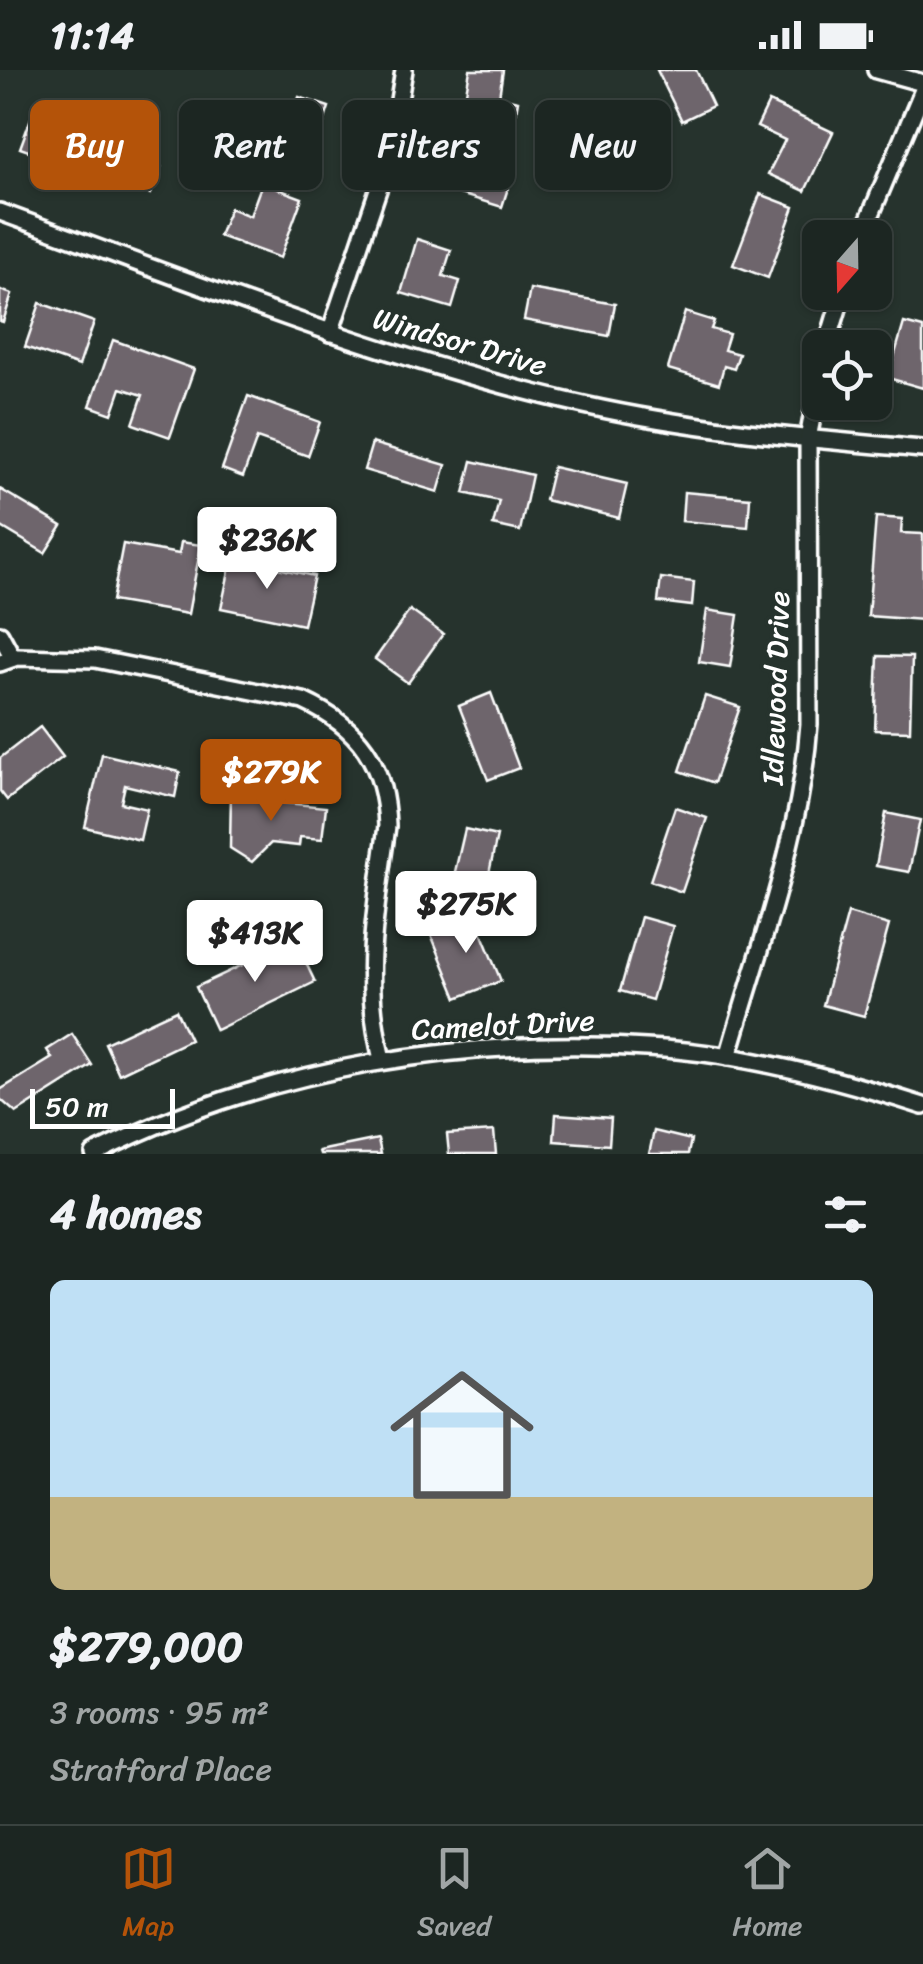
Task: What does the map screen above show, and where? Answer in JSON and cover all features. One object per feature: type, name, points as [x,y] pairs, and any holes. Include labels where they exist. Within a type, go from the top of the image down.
[{"type":"street","points":[[330,333],[390,154],[404,70]]},
{"type":"street","points":[[868,220],[923,87],[876,70]]},
{"type":"street","name":"Windsor Drive","points":[[0,212],[330,333],[508,387],[588,406],[808,439],[923,449]]},
{"type":"street","name":"Idlewood Drive","points":[[728,1056],[806,769],[808,439],[812,420]]},
{"type":"street","points":[[0,634],[6,660],[94,659],[303,701],[350,728],[382,780],[386,804],[387,826],[369,962],[375,1031],[382,1060]]},
{"type":"street","name":"Camelot Drive","points":[[94,1154],[194,1112],[258,1091],[382,1060],[458,1051],[663,1049],[728,1056],[923,1106]]},
{"type":"building","points":[[470,70],[503,70],[499,97],[513,100],[465,100]]},
{"type":"building","points":[[657,70],[696,70],[713,106],[682,121]]},
{"type":"building","points":[[769,102],[833,132],[805,191],[768,174],[785,140],[757,127]]},
{"type":"building","points":[[322,105],[329,107],[322,129]]},
{"type":"building","points":[[30,121],[30,152],[20,148]]},
{"type":"building","points":[[259,190],[281,190],[302,198],[280,258],[219,236],[230,208],[250,216]]},
{"type":"building","points":[[446,190],[507,190],[502,207]]},
{"type":"building","points":[[760,194],[794,207],[768,278],[733,265]]},
{"type":"building","points":[[417,239],[451,250],[443,276],[460,281],[452,308],[401,293]]},
{"type":"building","points":[[530,289],[615,304],[609,336],[524,320]]},
{"type":"building","points":[[0,290],[12,294],[3,322],[0,321]]},
{"type":"building","points":[[40,303],[94,322],[79,366],[25,347]]},
{"type":"building","points":[[685,312],[714,321],[711,329],[729,334],[724,350],[739,354],[734,369],[724,366],[719,384],[668,369]]},
{"type":"building","points":[[904,323],[923,328],[923,388],[892,379],[892,364]]},
{"type":"building","points":[[113,340],[194,369],[170,437],[133,424],[143,395],[121,388],[112,414],[90,406]]},
{"type":"building","points":[[248,396],[320,422],[308,456],[257,438],[243,477],[222,469]]},
{"type":"building","points":[[372,443],[446,465],[438,492],[364,470]]},
{"type":"building","points":[[472,461],[532,475],[520,531],[493,525],[499,501],[464,493]]},
{"type":"building","points":[[553,467],[627,484],[619,518],[545,500]]},
{"type":"building","points":[[0,489],[62,526],[45,553],[0,526]]},
{"type":"building","points":[[684,492],[750,498],[748,527],[682,521]]},
{"type":"building","points":[[876,517],[902,519],[901,533],[923,534],[923,620],[868,616]]},
{"type":"building","points":[[181,542],[201,545],[188,614],[112,601],[123,544],[179,554]]},
{"type":"building","points":[[232,558],[314,576],[303,625],[221,608]]},
{"type":"building","points":[[661,578],[694,582],[692,606],[658,602]]},
{"type":"building","points":[[410,610],[443,634],[408,683],[375,659]]},
{"type":"building","points":[[707,610],[738,615],[730,667],[699,662]]},
{"type":"building","points":[[878,656],[912,657],[910,731],[875,730]]},
{"type":"building","points":[[491,693],[519,768],[488,780],[459,706]]},
{"type":"building","points":[[705,696],[740,707],[714,783],[680,771]]},
{"type":"building","points":[[40,727],[63,757],[7,800],[0,791],[0,758]]},
{"type":"building","points":[[102,754],[180,772],[175,797],[125,785],[121,803],[147,809],[140,840],[85,827]]},
{"type":"building","points":[[231,790],[265,801],[326,807],[322,839],[300,837],[299,846],[271,843],[252,862],[230,848]]},
{"type":"building","points":[[675,807],[707,818],[682,892],[650,881]]},
{"type":"building","points":[[886,813],[920,820],[909,872],[876,866]]},
{"type":"building","points":[[465,829],[497,836],[487,883],[454,876]]},
{"type":"building","points":[[848,913],[889,925],[864,1016],[823,1005]]},
{"type":"building","points":[[474,915],[501,981],[457,998],[430,932]]},
{"type":"building","points":[[641,917],[673,926],[652,1000],[620,991]]},
{"type":"building","points":[[295,940],[315,982],[216,1030],[196,987]]},
{"type":"building","points":[[176,1010],[190,1040],[119,1074],[105,1043]]},
{"type":"building","points":[[72,1034],[92,1065],[16,1113],[0,1099],[0,1090],[52,1058],[47,1050]]},
{"type":"building","points":[[556,1114],[611,1118],[609,1145],[554,1141]]},
{"type":"building","points":[[494,1131],[496,1154],[449,1154],[447,1134]]},
{"type":"building","points":[[654,1131],[691,1140],[688,1154],[649,1154]]},
{"type":"building","points":[[378,1139],[381,1154],[319,1151]]}]
